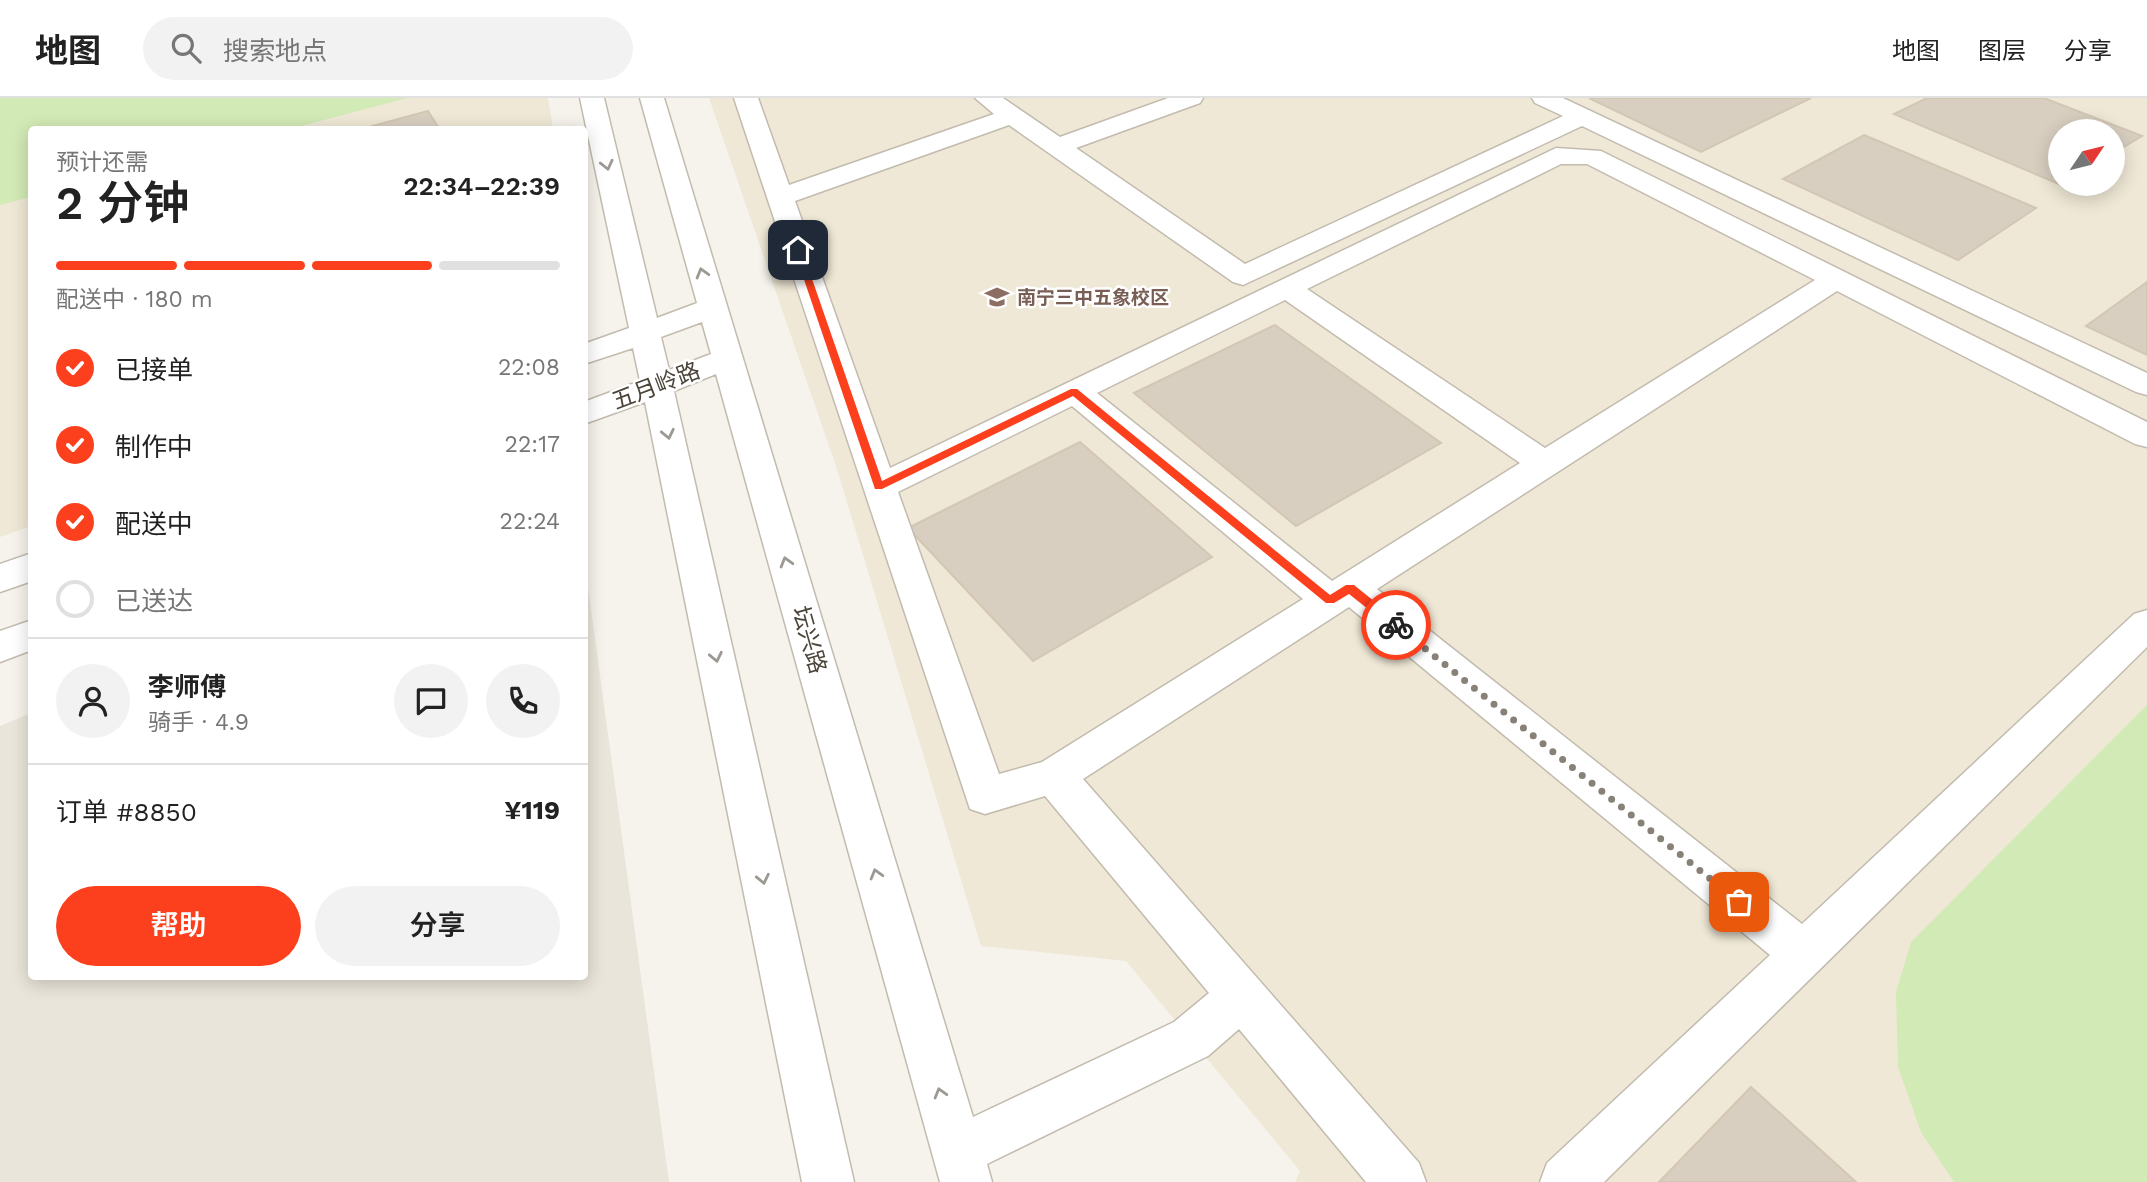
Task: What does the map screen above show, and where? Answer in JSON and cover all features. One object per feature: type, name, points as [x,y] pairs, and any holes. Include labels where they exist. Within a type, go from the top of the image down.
[{"type":"street","points":[[592,98],[657,385],[828,1182]]},
{"type":"street","name":"坛兴路","points":[[652,98],[961,1167]]},
{"type":"street","points":[[746,98],[985,796],[1054,776],[1836,279]]},
{"type":"street","points":[[986,98],[1243,276],[1583,116]]},
{"type":"street","points":[[1056,147],[1191,98]]},
{"type":"street","points":[[1544,98],[2147,385]]},
{"type":"street","points":[[780,197],[1012,116]]},
{"type":"street","points":[[879,487],[1556,156],[1592,156],[2147,436]]},
{"type":"street","points":[[1286,288],[1545,464]]},
{"type":"street","points":[[588,353],[712,308]]},
{"type":"street","name":"五月岭路","points":[[588,412],[727,359]]},
{"type":"street","points":[[1074,391],[1804,954]]},
{"type":"street","points":[[0,578],[28,568]]},
{"type":"street","points":[[1566,1182],[2147,624]]},
{"type":"street","points":[[0,647],[28,636]]},
{"type":"street","points":[[1054,776],[1399,1182]]},
{"type":"street","points":[[961,1167],[1191,1039],[1241,996]]},
{"type":"shaded area","points":[[0,98],[548,98],[553,126],[28,126],[28,527],[0,537]]},
{"type":"shaded area","points":[[709,98],[2147,98],[2147,1182],[1295,1182],[1300,1171],[1126,961],[981,946],[837,469]]},
{"type":"shaded area","points":[[588,587],[669,1182],[0,1182],[0,726],[28,714],[28,980],[588,980]]},
{"type":"green space","points":[[0,98],[407,98],[301,126],[28,126],[28,198],[0,205]]},
{"type":"green space","points":[[2147,705],[2147,1182],[1954,1182],[1921,1132],[1898,1067],[1896,992],[1911,942]]},
{"type":"building","points":[[1589,98],[1811,98],[1701,152]]},
{"type":"building","points":[[1927,98],[2044,98],[2098,119],[2048,119],[2048,179],[1894,114]]},
{"type":"building","points":[[428,111],[437,126],[373,126]]},
{"type":"building","points":[[2125,129],[2142,136],[2125,146]]},
{"type":"building","points":[[1864,135],[2036,208],[1958,260],[1783,179]]},
{"type":"building","points":[[2147,282],[2147,355],[2086,326]]},
{"type":"building","points":[[1275,325],[1441,443],[1296,526],[1134,393]]},
{"type":"building","points":[[1080,442],[1212,557],[1033,661],[908,528]]},
{"type":"building","points":[[1751,1087],[1856,1182],[1659,1182]]},
{"type":"way so far","points":[[1396,625],[1739,902]]},
{"type":"place","name":"南宁三中五象校区","points":[[997,297]]},
{"type":"route","points":[[798,250],[879,487],[1074,391],[1330,600],[1350,588],[1396,625]]}]
